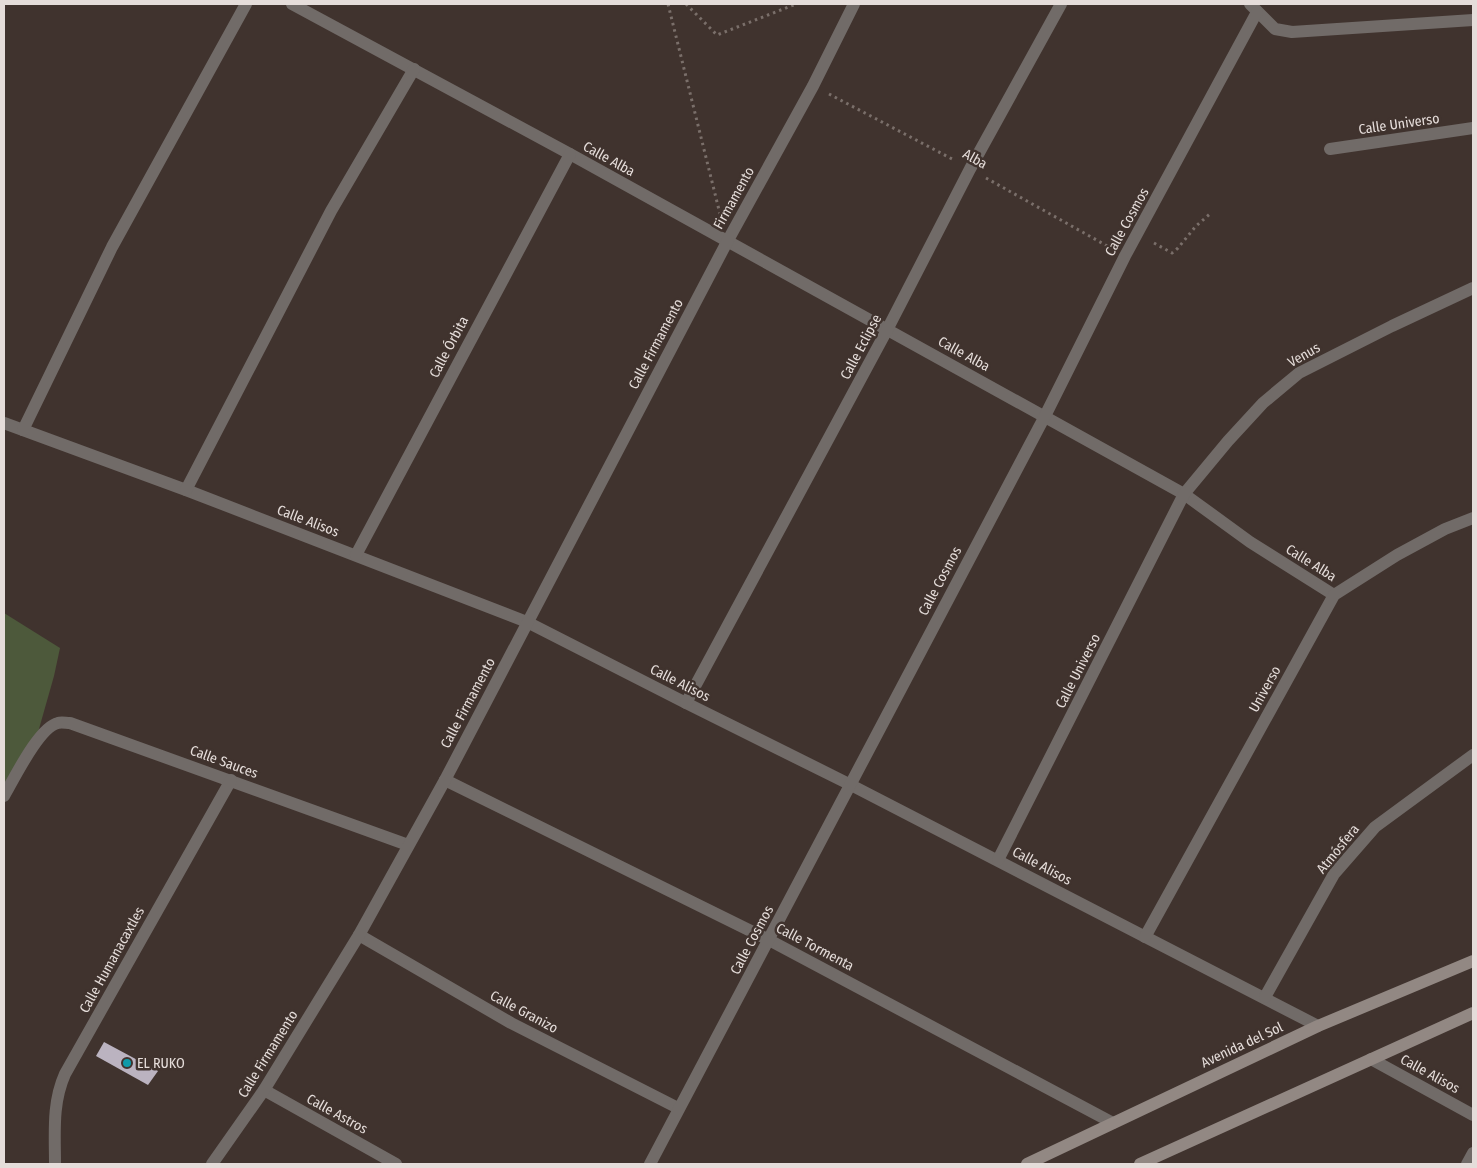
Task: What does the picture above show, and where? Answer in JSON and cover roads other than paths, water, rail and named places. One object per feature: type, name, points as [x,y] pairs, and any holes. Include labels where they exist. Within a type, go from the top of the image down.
[{"type":"street","points":[[23,430],[112,247],[246,4]]},
{"type":"street","name":"Calle Alba","points":[[292,4],[570,154],[1184,494],[1250,542],[1334,595]]},
{"type":"street","name":"Firmamento","points":[[727,242],[813,86],[854,4]]},
{"type":"street","name":"Calle Eclipse","points":[[686,704],[887,330],[970,169],[1061,4]]},
{"type":"street","points":[[1254,8],[1275,29],[1292,32],[1473,20]]},
{"type":"street","name":"Calle Cosmos","points":[[650,1164],[1045,416],[1125,256],[1254,8]]},
{"type":"street","points":[[186,490],[331,211],[414,70]]},
{"type":"street","name":"Calle Universo","points":[[1330,149],[1473,128]]},
{"type":"street","name":"Calle Órbita","points":[[356,555],[570,154]]},
{"type":"street","name":"Calle Firmamento","points":[[212,1164],[264,1090],[360,935],[445,780],[727,242]]},
{"type":"street","name":"Venus","points":[[1184,494],[1263,402],[1299,373],[1473,288]]},
{"type":"street","name":"Calle Alisos","points":[[4,423],[186,490],[527,622],[998,860],[1318,1026]]},
{"type":"street","name":"Calle Universo","points":[[998,860],[1184,494]]},
{"type":"street","name":"Universo","points":[[1145,937],[1334,595],[1397,555],[1445,529],[1473,518]]},
{"type":"street","name":"Calle Sauces","points":[[4,796],[46,729],[57,722],[70,722],[408,845]]},
{"type":"street","name":"Atmósfera","points":[[1265,997],[1334,874],[1375,827],[1473,755]]},
{"type":"street","name":"Calle Humanacaxtles","points":[[55,1164],[58,1089],[231,780]]},
{"type":"street","name":"Calle Tormenta","points":[[445,780],[769,940],[1113,1123]]},
{"type":"street","name":"Calle Granizo","points":[[360,935],[512,1023],[678,1108]]},
{"type":"street","name":"Avenida del Sol","points":[[1027,1164],[1318,1026],[1473,961]]},
{"type":"street","points":[[1145,1164],[1473,1013]]},
{"type":"street","name":"Calle Alisos","points":[[1371,1059],[1473,1115]]},
{"type":"street","name":"Calle Astros","points":[[264,1090],[396,1164]]},
{"type":"street","points":[[1467,1164],[1473,1153]]},
{"type":"place","name":"EL RUKO","points":[[127,1063]]}]
